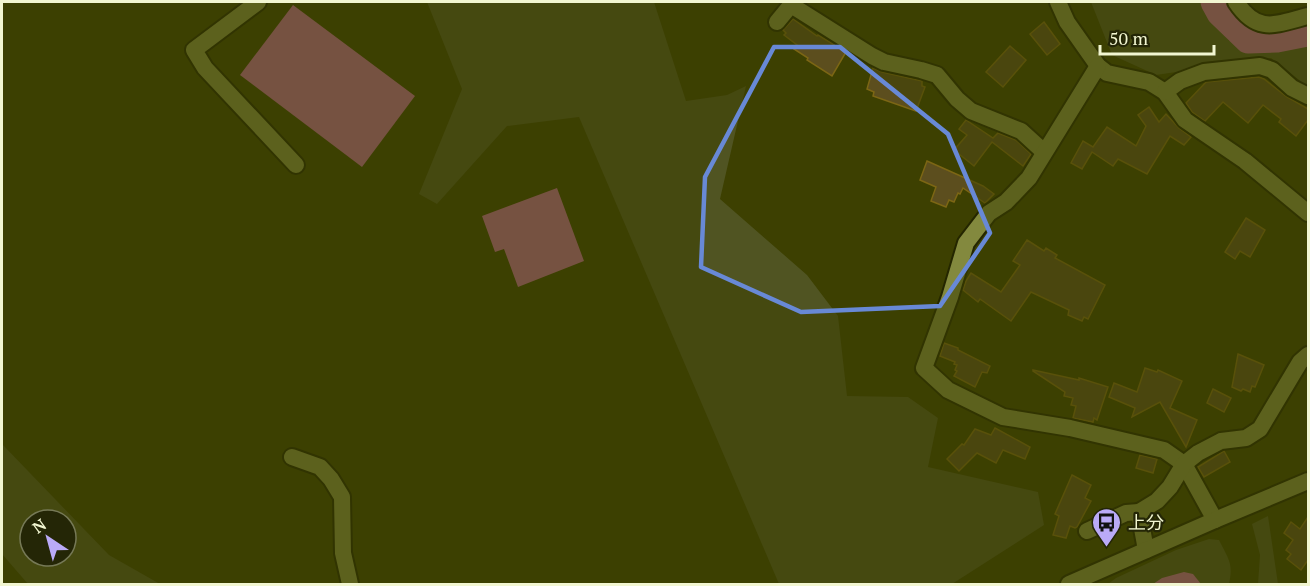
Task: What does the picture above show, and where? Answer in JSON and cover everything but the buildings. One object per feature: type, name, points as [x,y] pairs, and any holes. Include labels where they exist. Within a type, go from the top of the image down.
[{"type":"street","points":[[258,2],[194,50],[205,68],[296,165]]},
{"type":"street","points":[[1058,2],[1067,22],[1098,66],[1107,73],[1149,82],[1165,92],[1185,120],[1245,161],[1308,213]]},
{"type":"street","points":[[1236,2],[1248,16],[1266,25],[1277,25],[1308,16]]},
{"type":"street","points":[[777,22],[791,5],[884,62],[937,75],[957,99],[971,111],[1021,131],[1044,152]]},
{"type":"street","points":[[1098,66],[1029,178],[1006,202],[989,213],[966,243],[950,297],[924,368],[948,390],[1002,417],[1060,426],[1164,450],[1184,464],[1215,520]]},
{"type":"street","points":[[1165,92],[1180,81],[1204,72],[1260,66],[1272,70],[1292,88],[1308,96]]},
{"type":"street","points":[[1087,531],[1126,513],[1139,512],[1157,501],[1170,487],[1184,464],[1198,453],[1221,441],[1246,438],[1260,429],[1300,362],[1308,355]]},
{"type":"street","points":[[292,457],[320,468],[331,479],[342,497],[343,553],[350,585]]},
{"type":"street","points":[[1069,585],[1308,481]]},
{"type":"street","points":[[1139,512],[1146,550]]},
{"type":"highlighted area","points":[[774,47],[840,47],[948,134],[990,233],[940,306],[801,312],[701,267],[705,177]]},
{"type":"green space","points":[[427,2],[654,2],[686,101],[727,95],[746,86],[720,199],[807,275],[838,316],[847,396],[908,397],[938,418],[928,467],[1038,492],[1044,525],[952,584],[779,584],[579,117],[507,126],[437,204],[419,194],[462,89]]},
{"type":"green space","points":[[1091,2],[1202,2],[1229,41],[1308,41],[1308,87],[1271,58],[1156,75],[1112,55]]},
{"type":"green space","points":[[2,444],[64,508],[18,508],[18,568],[78,568],[78,523],[109,555],[160,584],[28,584],[2,554]]},
{"type":"green space","points":[[1268,516],[1278,584],[1258,584],[1260,555],[1252,524]]},
{"type":"green space","points":[[1209,539],[1219,540],[1227,557],[1231,571],[1229,584],[1108,584],[1176,550]]},
{"type":"shaded area","points":[[293,5],[415,96],[362,167],[240,75]]},
{"type":"shaded area","points":[[557,188],[584,261],[518,287],[504,249],[495,252],[482,216]]},
{"type":"shaded area","points":[[1184,572],[1193,574],[1201,584],[1153,584],[1162,578]]},
{"type":"waterway","points":[[1214,2],[1220,13],[1248,40],[1277,39],[1308,33]]},
{"type":"place","name":"上分","points":[[1107,548]]}]
